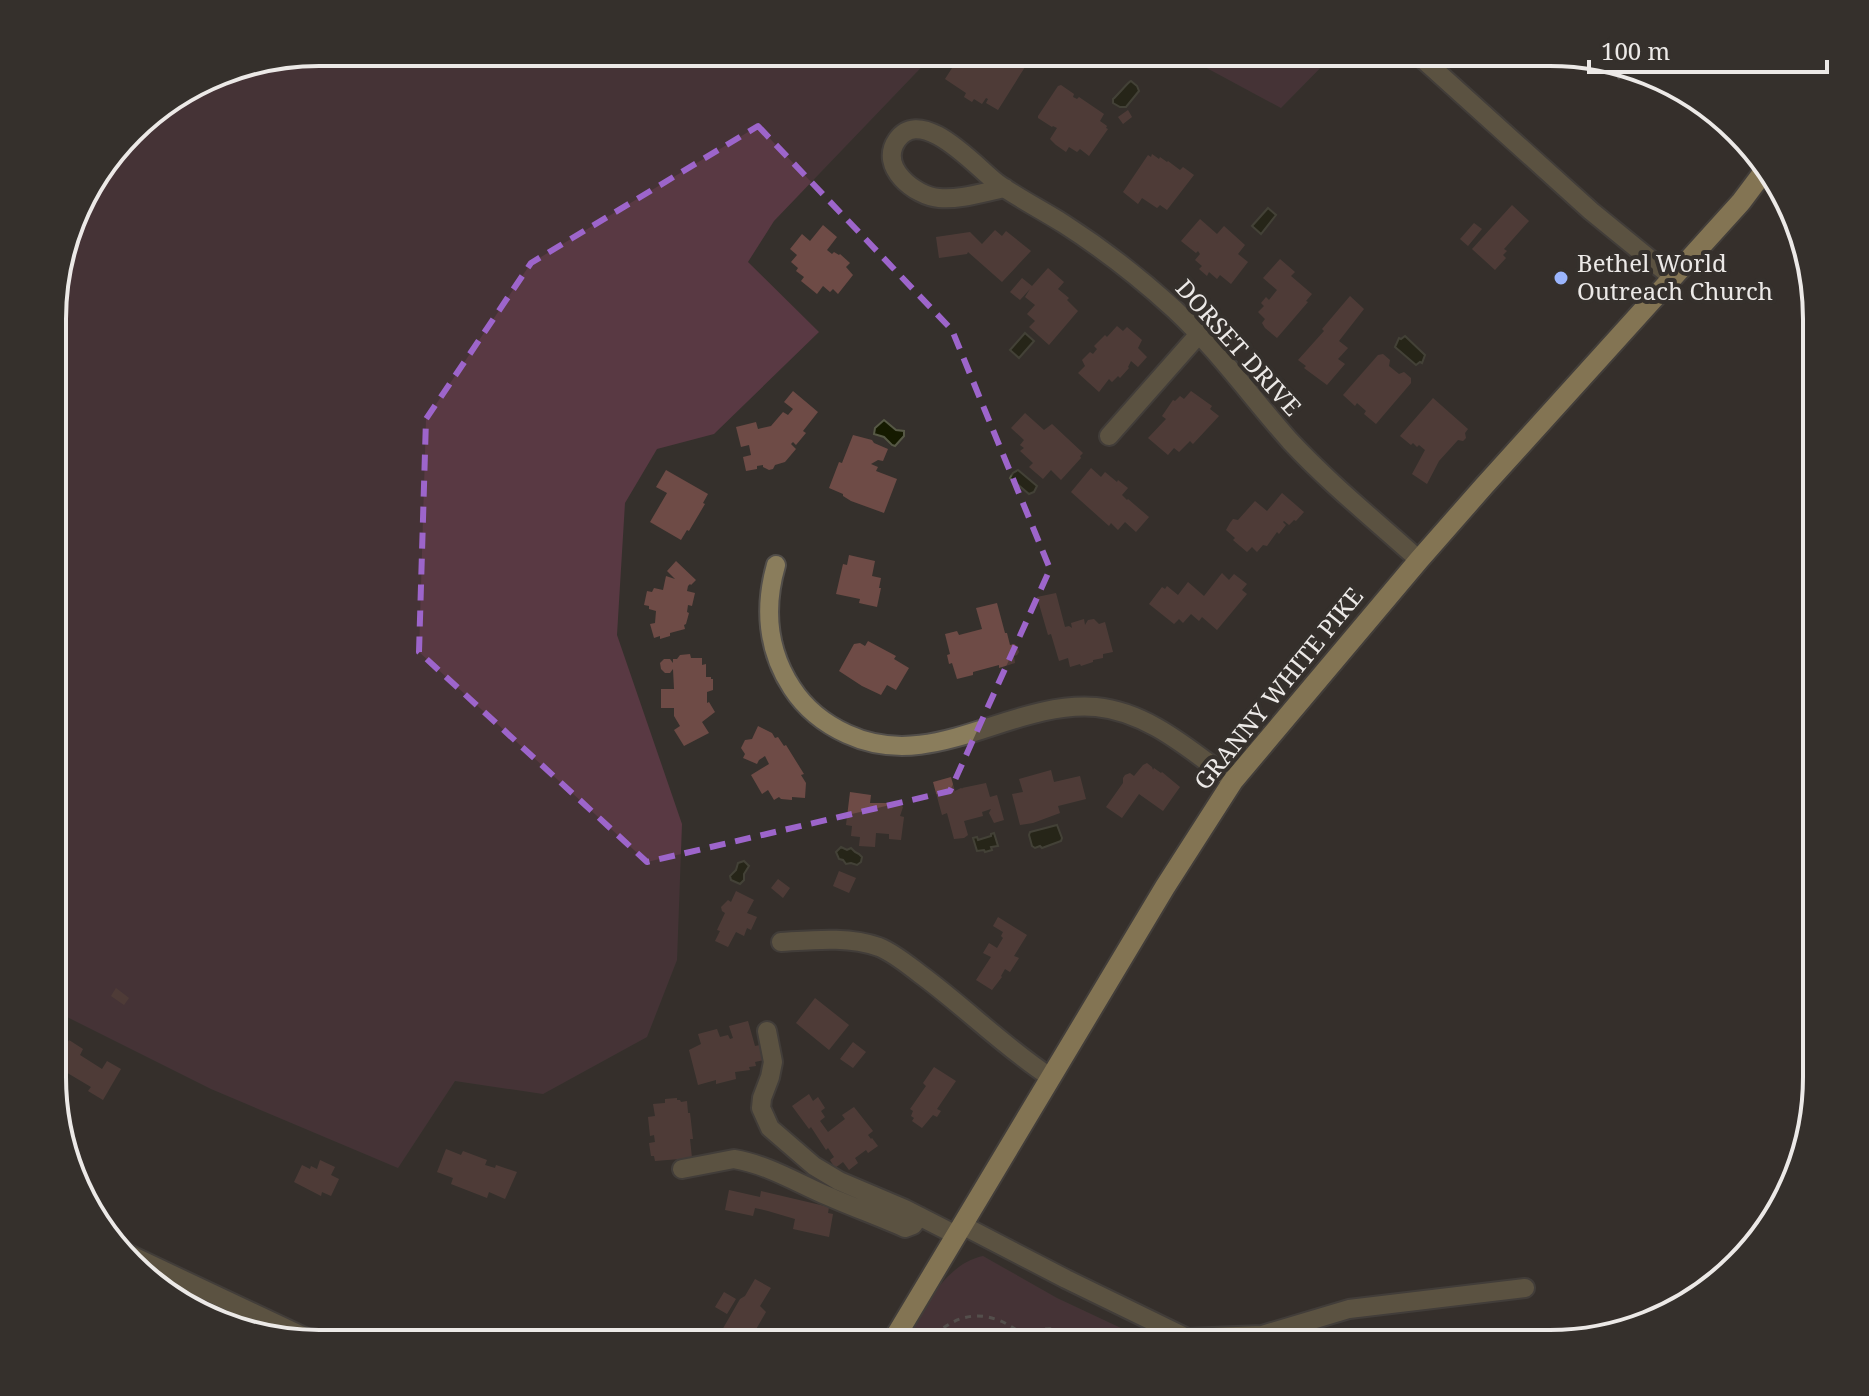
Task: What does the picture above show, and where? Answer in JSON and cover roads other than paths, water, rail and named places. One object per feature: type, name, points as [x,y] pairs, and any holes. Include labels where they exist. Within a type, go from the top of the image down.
[{"type":"main road","name":"GRANNY WHITE PIKE","points":[[900,1329],[1165,887],[1233,781],[1419,560],[1741,202],[1760,177]]},
{"type":"street","points":[[1431,67],[1591,211],[1673,278]]},
{"type":"street","name":"DORSET DRIVE","points":[[1005,188],[951,198],[929,196],[895,170],[892,158],[894,147],[908,131],[926,131],[964,153],[1005,188],[1110,256],[1173,308],[1292,443],[1419,560]]},
{"type":"street","points":[[1109,436],[1199,334]]},
{"type":"street","points":[[776,565],[768,607],[779,664],[794,692],[805,704],[843,733],[881,745],[921,746],[1062,708],[1096,707],[1145,720],[1233,781]]},
{"type":"street","points":[[781,942],[843,941],[886,950],[952,998],[1050,1077]]},
{"type":"street","points":[[767,1031],[773,1057],[761,1108],[770,1128],[828,1175],[854,1189],[959,1230],[1170,1330]]},
{"type":"street","points":[[682,1169],[743,1160],[905,1228],[913,1225],[919,1216]]},
{"type":"street","points":[[149,1264],[285,1328]]},
{"type":"street","points":[[1279,1330],[1349,1309],[1525,1288]]},
{"type":"place","name":"Bethel World Outreach Church","points":[[1561,278]]}]
